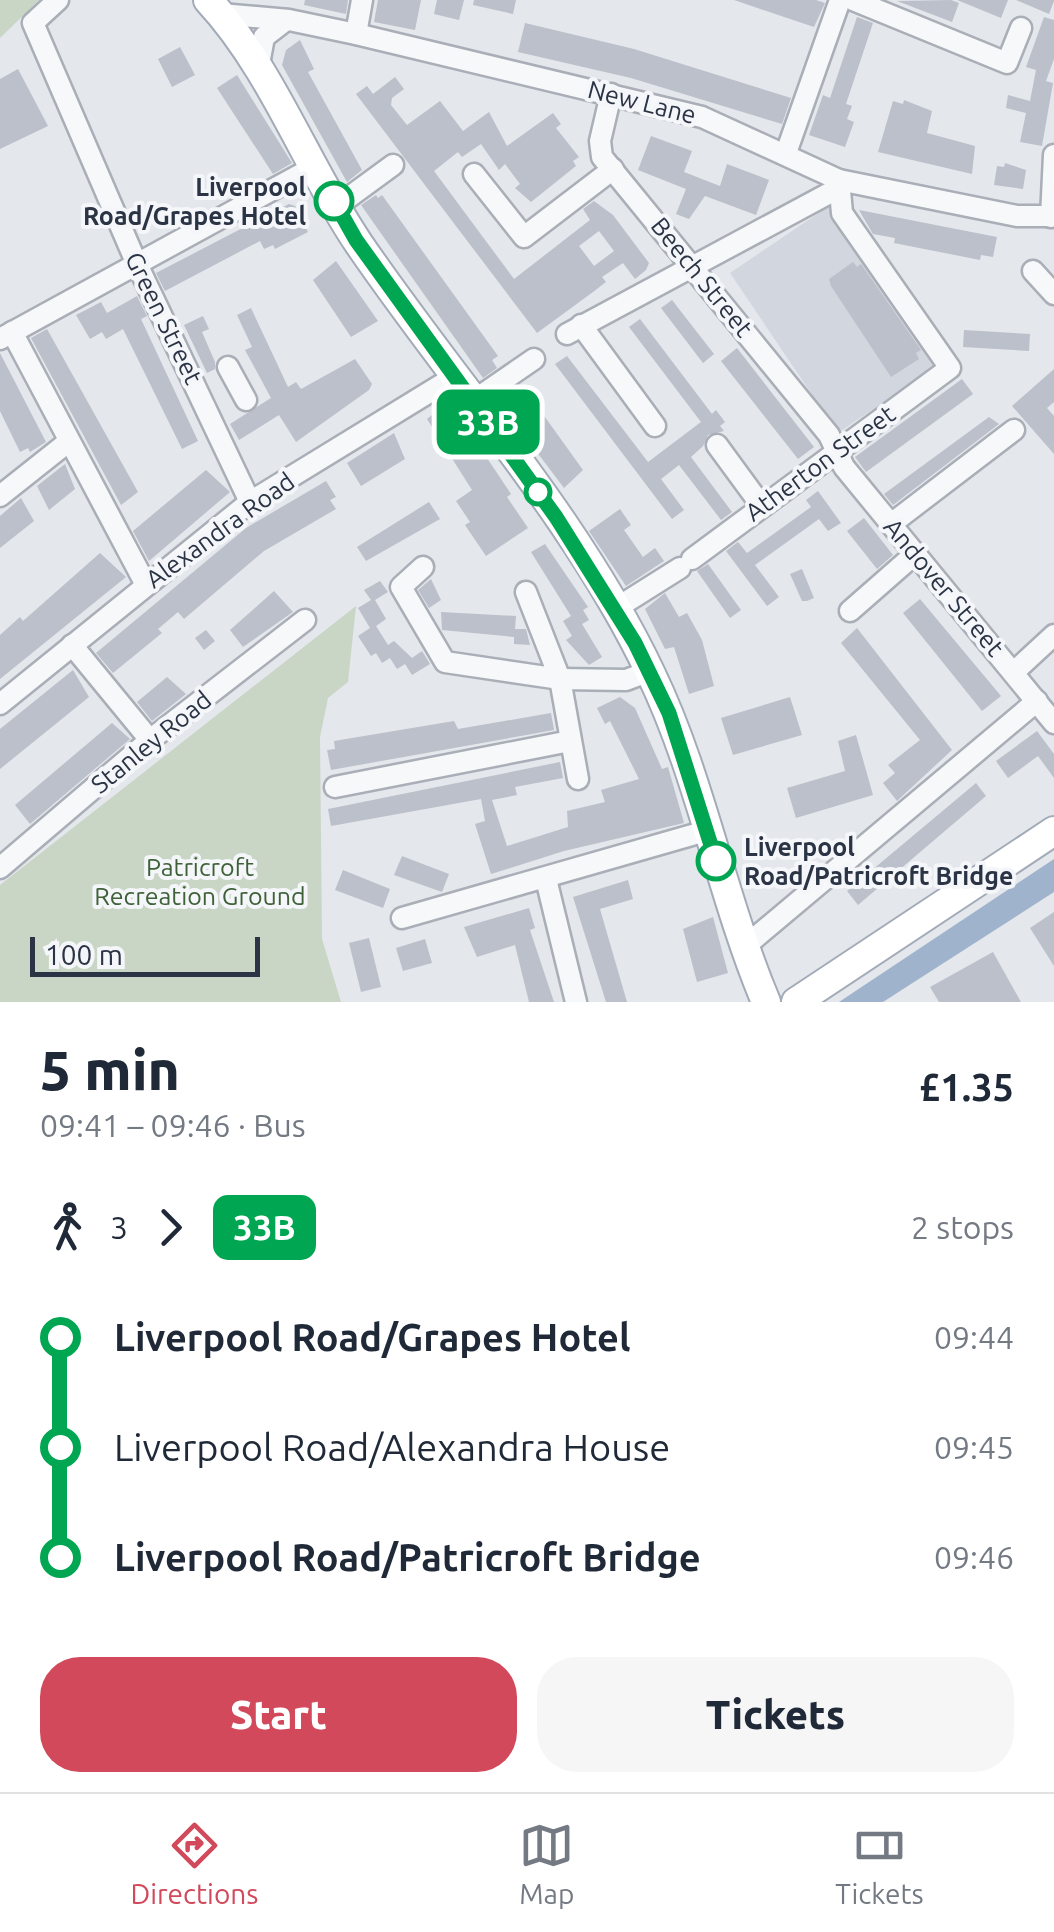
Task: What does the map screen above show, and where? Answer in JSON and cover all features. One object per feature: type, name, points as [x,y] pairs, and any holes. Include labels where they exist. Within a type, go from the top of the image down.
[{"type":"main road","points":[[214,7],[258,70],[337,206],[615,609],[650,671],[669,713],[743,948],[766,1002]]},
{"type":"main road","points":[[796,1002],[1054,831]]},
{"type":"street","name":"Green Street","points":[[58,0],[32,23],[136,262],[250,502]]},
{"type":"street","points":[[786,153],[840,0]]},
{"type":"street","points":[[852,0],[1007,63],[1021,28]]},
{"type":"street","points":[[356,34],[361,6]]},
{"type":"street","name":"New Lane","points":[[214,7],[356,34],[717,122],[786,153],[838,184],[1017,216],[1052,217]]},
{"type":"street","points":[[258,70],[264,36],[286,20]]},
{"type":"street","points":[[474,174],[524,237],[613,169],[600,149],[612,94]]},
{"type":"street","points":[[1052,217],[1054,156]]},
{"type":"street","points":[[337,206],[393,165]]},
{"type":"street","points":[[145,583],[6,336],[314,167]]},
{"type":"street","name":"Beech Street","points":[[613,169],[829,435],[836,451]]},
{"type":"street","points":[[655,426],[648,404],[574,329],[838,184]]},
{"type":"street","name":"Atherton Street","points":[[615,609],[686,564],[950,368],[842,212],[838,184]]},
{"type":"street","points":[[1034,271],[1054,294]]},
{"type":"street","points":[[473,401],[534,359]]},
{"type":"street","name":"Alexandra Road","points":[[0,704],[250,502],[454,376]]},
{"type":"street","points":[[203,398],[237,384]]},
{"type":"street","points":[[891,524],[1014,430]]},
{"type":"street","points":[[0,496],[68,442]]},
{"type":"street","points":[[717,445],[761,505]]},
{"type":"street","name":"Andover Street","points":[[836,451],[844,466],[1054,722]]},
{"type":"street","points":[[850,611],[915,554]]},
{"type":"street","points":[[423,568],[401,587],[444,662],[560,679],[626,680],[650,671]]},
{"type":"street","points":[[526,592],[560,679],[578,779]]},
{"type":"street","name":"Stanley Road","points":[[0,868],[150,740],[305,620]]},
{"type":"street","points":[[1014,672],[1054,635]]},
{"type":"street","points":[[72,645],[150,740]]},
{"type":"street","points":[[743,948],[1036,700]]},
{"type":"street","points":[[335,786],[570,741]]},
{"type":"street","points":[[402,918],[706,831]]},
{"type":"street","points":[[546,879],[576,1002]]},
{"type":"shaded area","points":[[832,204],[940,363],[838,433],[730,273]]},
{"type":"green space","points":[[0,0],[39,0],[0,38]]},
{"type":"green space","name":"Patricroft Recreation Ground","points":[[356,606],[348,682],[328,698],[320,737],[322,939],[341,1002],[0,1002],[0,885]]},
{"type":"water","points":[[1054,859],[1054,892],[883,1002],[839,1002]]},
{"type":"building","points":[[305,0],[348,0],[346,14],[304,5]]},
{"type":"building","points":[[378,0],[421,0],[415,30],[374,22]]},
{"type":"building","points":[[437,0],[464,0],[459,20],[434,14]]},
{"type":"building","points":[[474,0],[516,0],[513,14],[473,5]]},
{"type":"building","points":[[734,0],[816,0],[825,3],[814,27]]},
{"type":"building","points":[[957,0],[1008,0],[1001,18]]},
{"type":"building","points":[[1016,0],[1054,0],[1054,1],[1049,14]]},
{"type":"building","points":[[897,1],[959,3],[952,22]]},
{"type":"building","points":[[857,17],[873,23],[846,104],[852,106],[847,119],[854,122],[845,147],[809,135],[823,95],[830,98]]},
{"type":"building","points":[[1044,17],[1054,20],[1054,59],[1046,81],[1053,83],[1042,146],[1020,142],[1026,113],[1006,108],[1008,95],[1030,101],[1036,70],[1026,67]]},
{"type":"building","points":[[525,23],[634,49],[791,98],[782,124],[631,78],[518,52]]},
{"type":"building","points":[[300,40],[314,69],[308,72],[362,170],[347,182],[282,65],[286,50]]},
{"type":"building","points":[[180,47],[195,75],[172,87],[158,59]]},
{"type":"building","points":[[18,69],[48,126],[0,149],[0,79]]},
{"type":"building","points":[[237,75],[292,163],[273,174],[217,88]]},
{"type":"building","points":[[395,77],[404,89],[392,98],[391,105],[407,125],[440,101],[463,131],[489,112],[507,146],[553,113],[561,124],[556,128],[579,157],[573,161],[576,166],[531,202],[515,188],[520,184],[505,164],[499,170],[481,144],[462,157],[458,152],[434,171],[514,279],[590,220],[583,209],[594,201],[613,215],[649,263],[646,270],[635,279],[623,263],[602,277],[606,282],[537,333],[356,94],[367,86],[373,94]],"holes":[[[599,231],[614,251],[594,266],[579,246]]]},
{"type":"building","points":[[904,100],[932,111],[927,133],[975,146],[972,174],[878,152],[893,101],[903,104]]},
{"type":"building","points":[[651,136],[692,151],[684,172],[720,186],[727,164],[769,180],[756,215],[705,196],[689,219],[676,214],[686,189],[638,170]]},
{"type":"building","points":[[1005,163],[1026,170],[1023,189],[994,185],[997,166],[1004,167]]},
{"type":"building","points":[[382,195],[498,356],[492,360],[497,368],[483,378],[361,205]]},
{"type":"building","points":[[289,204],[295,206],[308,232],[275,249],[273,245],[264,249],[260,241],[165,291],[156,273]]},
{"type":"building","points":[[859,210],[997,237],[993,257],[981,255],[980,260],[894,243],[895,238],[873,234]]},
{"type":"building","points":[[336,261],[378,321],[351,337],[313,280]]},
{"type":"building","points":[[853,262],[857,267],[861,264],[921,350],[916,353],[919,359],[891,377],[831,286],[829,279]]},
{"type":"building","points":[[137,296],[147,316],[141,319],[198,441],[182,449],[123,329],[106,339],[102,332],[90,339],[76,315],[101,302],[107,313]]},
{"type":"building","points":[[672,300],[714,354],[703,363],[661,308]]},
{"type":"building","points":[[251,308],[288,387],[296,382],[301,389],[355,359],[372,384],[369,390],[296,442],[279,415],[239,440],[230,424],[271,398],[245,350],[252,347],[237,315]]},
{"type":"building","points":[[203,316],[209,329],[202,332],[215,362],[215,369],[207,373],[184,325]]},
{"type":"building","points":[[640,319],[712,414],[716,410],[725,422],[720,426],[724,431],[708,435],[691,457],[732,512],[721,520],[679,465],[661,479],[684,510],[672,519],[555,364],[567,356],[648,462],[701,422],[629,327]]},
{"type":"building","points":[[47,329],[138,492],[121,505],[31,338]]},
{"type":"building","points":[[964,330],[1030,334],[1029,351],[963,347]]},
{"type":"building","points":[[737,348],[814,447],[798,459],[721,361]]},
{"type":"building","points":[[0,353],[46,442],[30,452],[28,448],[20,452],[0,411]]},
{"type":"building","points":[[1054,369],[1054,402],[1047,408],[1054,416],[1054,454],[1012,406]]},
{"type":"building","points":[[962,379],[973,394],[866,472],[855,457]]},
{"type":"building","points":[[515,391],[525,404],[532,399],[583,470],[564,488],[500,403]]},
{"type":"building","points":[[449,401],[511,494],[507,497],[528,528],[486,556],[465,525],[470,522],[456,501],[472,490],[427,419]]},
{"type":"building","points":[[989,417],[999,424],[893,505],[884,494]]},
{"type":"building","points":[[394,433],[405,459],[361,486],[347,463]]},
{"type":"building","points":[[65,464],[75,489],[49,510],[37,486]]},
{"type":"building","points":[[206,470],[230,492],[149,561],[133,531]]},
{"type":"building","points":[[326,481],[336,497],[330,500],[336,509],[264,551],[184,619],[178,612],[158,629],[162,633],[113,673],[96,653],[246,528]]},
{"type":"building","points":[[818,491],[841,523],[828,531],[819,519],[755,565],[779,597],[767,606],[726,551],[738,542],[747,553],[811,507],[806,500]]},
{"type":"building","points":[[21,498],[34,521],[0,548],[0,516]]},
{"type":"building","points":[[429,502],[440,519],[366,561],[357,547]]},
{"type":"building","points":[[620,509],[631,525],[624,530],[643,557],[655,548],[664,561],[626,586],[589,531]]},
{"type":"building","points":[[864,518],[893,555],[877,569],[847,531]]},
{"type":"building","points":[[545,544],[588,607],[583,610],[589,620],[582,624],[602,657],[589,665],[566,640],[572,636],[563,621],[571,616],[531,552]]},
{"type":"building","points":[[100,553],[126,577],[0,679],[0,635],[20,617],[23,621]]},
{"type":"building","points":[[708,564],[741,610],[730,618],[697,571]]},
{"type":"building","points":[[802,569],[814,598],[807,601],[802,601],[790,574]]},
{"type":"building","points":[[431,579],[441,600],[429,608],[418,590]]},
{"type":"building","points":[[380,581],[388,592],[375,600],[386,619],[376,626],[388,645],[394,641],[412,658],[422,651],[430,664],[412,675],[405,664],[397,669],[390,658],[382,663],[376,653],[371,656],[358,636],[370,628],[358,608],[371,600],[364,590]]},
{"type":"building","points":[[274,591],[293,612],[243,647],[230,630]]},
{"type":"building","points":[[665,593],[679,617],[687,613],[702,640],[714,686],[689,694],[674,647],[665,649],[645,609]]},
{"type":"building","points":[[920,599],[1001,696],[982,711],[903,613]]},
{"type":"building","points":[[441,612],[516,616],[515,629],[526,629],[530,645],[514,644],[514,637],[442,630]]},
{"type":"building","points":[[857,628],[952,750],[897,801],[883,783],[895,773],[888,765],[920,740],[841,643]]},
{"type":"building","points":[[206,630],[215,641],[204,650],[195,638]]},
{"type":"building","points":[[73,670],[89,697],[0,769],[0,729]]},
{"type":"building","points":[[167,677],[186,694],[152,721],[137,702]]},
{"type":"building","points":[[620,697],[635,708],[662,769],[668,767],[684,823],[564,851],[491,874],[475,824],[485,821],[481,799],[331,826],[328,809],[560,762],[563,778],[515,787],[517,795],[492,800],[507,846],[568,827],[567,811],[605,802],[601,790],[639,779],[610,721],[605,724],[597,708]]},
{"type":"building","points":[[790,697],[802,735],[733,755],[721,718]]},
{"type":"building","points":[[551,713],[554,730],[331,770],[327,750],[335,749],[334,741],[454,721],[458,729]]},
{"type":"building","points":[[112,723],[130,739],[30,824],[15,805]]},
{"type":"building","points":[[1037,731],[1054,754],[1054,778],[1038,756],[1008,778],[996,761]]},
{"type":"building","points":[[856,735],[873,795],[796,818],[787,788],[845,771],[838,741]]},
{"type":"building","points":[[976,783],[986,796],[858,905],[847,891]]},
{"type":"building","points":[[402,856],[449,874],[442,892],[394,875]]},
{"type":"building","points":[[343,870],[390,889],[383,908],[335,890]]},
{"type":"building","points":[[628,880],[633,899],[600,909],[627,1002],[606,1002],[573,897]]},
{"type":"building","points":[[529,908],[535,928],[530,930],[554,1002],[529,1002],[515,945],[477,957],[464,927]]},
{"type":"building","points":[[1054,912],[1054,966],[1030,928]]},
{"type":"building","points":[[713,917],[728,973],[697,982],[683,929]]},
{"type":"building","points":[[369,938],[381,987],[361,992],[349,943]]},
{"type":"building","points":[[425,939],[432,963],[403,971],[396,948]]},
{"type":"building","points":[[993,952],[1021,1002],[939,1002],[930,987]]},
{"type":"bus line","name":"33B","points":[[334,201],[356,240],[556,517],[635,643],[669,713],[716,861]]},
{"type":"place","name":"Liverpool Road/Grapes Hotel","points":[[334,201]]},
{"type":"place","name":"Liverpool Road/Patricroft Bridge","points":[[716,861]]}]
